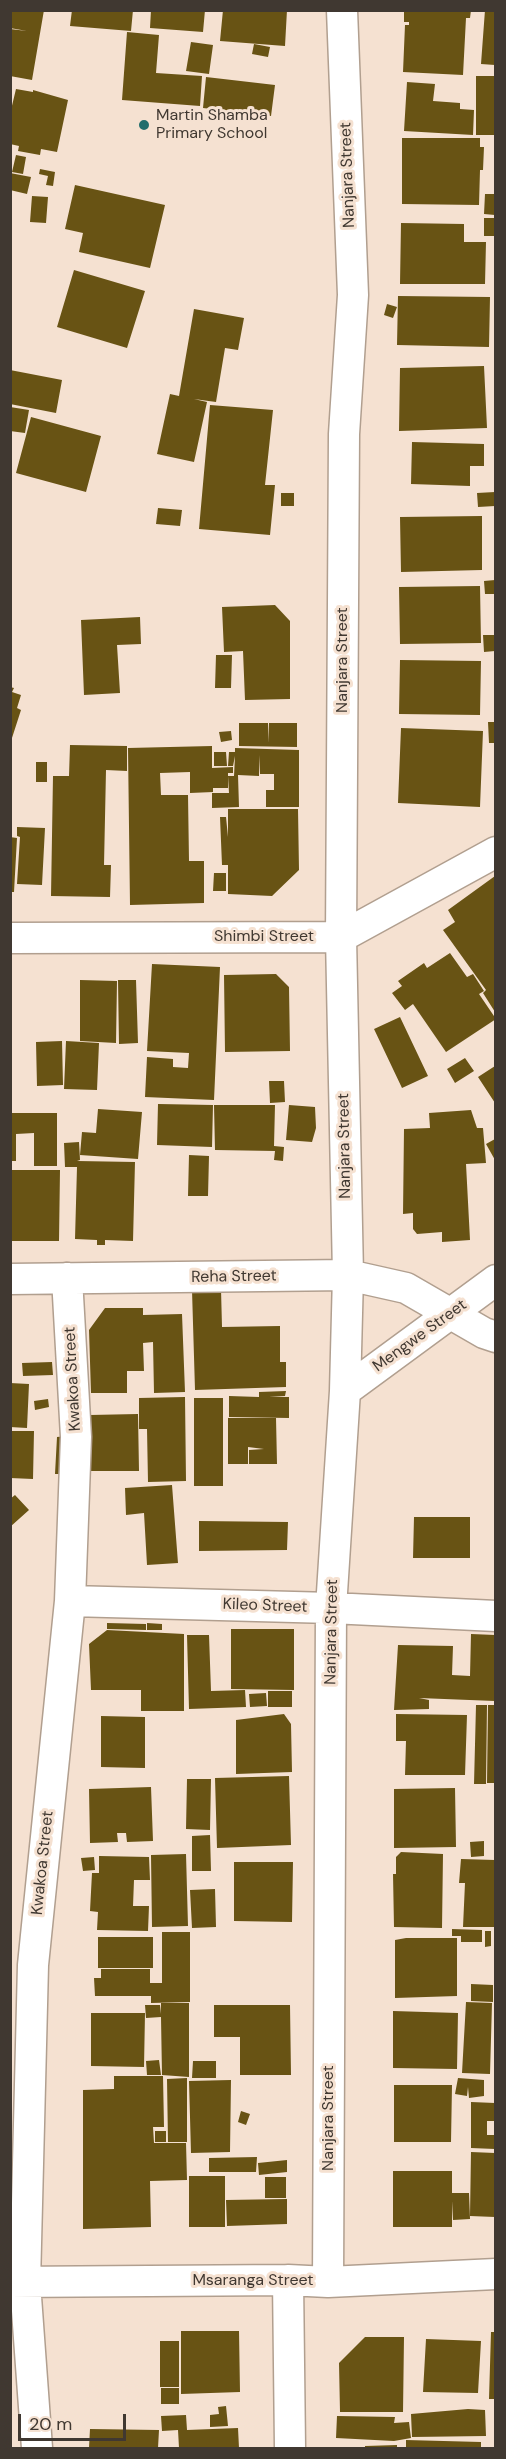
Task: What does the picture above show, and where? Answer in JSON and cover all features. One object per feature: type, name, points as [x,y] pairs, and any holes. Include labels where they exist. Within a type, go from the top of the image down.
[{"type":"street","name":"Nanjara Street","points":[[328,2282],[331,1608],[345,1391],[348,1275],[341,937],[344,434],[352,295],[342,10]]},
{"type":"street","name":"Shimbi Street","points":[[10,938],[341,937],[495,852]]},
{"type":"street","name":"Reha Street","points":[[10,1279],[348,1275],[406,1288],[495,1337]]},
{"type":"street","name":"Kwakoa Street","points":[[37,2448],[18,2283],[33,1965],[70,1601],[76,1437],[67,1278]]},
{"type":"street","name":"Mengwe Street","points":[[345,1391],[495,1280]]},
{"type":"street","name":"Kileo Street","points":[[70,1601],[331,1608],[495,1616]]},
{"type":"street","name":"Msaranga Street","points":[[18,2283],[288,2280],[328,2282],[495,2274]]},
{"type":"street","points":[[288,2280],[290,2448]]},
{"type":"building","points":[[10,10],[44,10],[32,80],[10,76],[10,29],[27,31],[10,28]]},
{"type":"building","points":[[72,10],[133,10],[131,31],[70,26]]},
{"type":"building","points":[[151,10],[205,10],[203,32],[150,28]]},
{"type":"building","points":[[223,10],[287,10],[285,46],[220,41]]},
{"type":"building","points":[[404,10],[471,10],[470,18],[466,18],[463,75],[403,72],[405,25],[409,25],[409,22],[404,22]]},
{"type":"building","points":[[485,10],[495,10],[495,65],[481,64]]},
{"type":"building","points":[[127,32],[159,35],[156,73],[202,76],[200,106],[122,100]]},
{"type":"building","points":[[191,42],[213,45],[209,74],[186,71]]},
{"type":"building","points":[[254,44],[270,47],[268,57],[252,54]]},
{"type":"building","points":[[476,76],[495,76],[495,135],[476,135]]},
{"type":"building","points":[[206,77],[275,85],[271,116],[203,108]]},
{"type":"building","points":[[407,82],[435,84],[433,101],[460,103],[460,109],[474,110],[473,135],[404,131]]},
{"type":"building","points":[[16,89],[33,92],[33,90],[68,100],[57,152],[41,149],[40,155],[18,151],[19,146],[10,144],[10,114]]},
{"type":"building","points":[[402,138],[480,138],[480,147],[484,147],[483,170],[480,170],[479,205],[402,204]]},
{"type":"building","points":[[16,155],[26,157],[23,174],[12,172]]},
{"type":"building","points":[[40,169],[55,172],[53,186],[46,185],[48,176],[39,174]]},
{"type":"building","points":[[10,173],[31,177],[27,194],[10,190]]},
{"type":"building","points":[[75,185],[165,205],[150,268],[79,252],[83,233],[65,229]]},
{"type":"building","points":[[485,194],[495,194],[495,215],[484,214]]},
{"type":"building","points":[[32,196],[48,197],[46,223],[30,222]]},
{"type":"building","points":[[484,218],[495,218],[495,236],[484,236]]},
{"type":"building","points":[[401,223],[464,224],[464,242],[486,242],[485,284],[400,284]]},
{"type":"building","points":[[74,270],[145,291],[127,348],[57,327]]},
{"type":"building","points":[[398,296],[490,297],[489,347],[397,345]]},
{"type":"building","points":[[387,304],[397,307],[393,318],[384,315]]},
{"type":"building","points":[[194,309],[244,318],[238,350],[225,348],[216,402],[194,399],[207,402],[194,462],[157,454],[170,394],[179,396]]},
{"type":"building","points":[[484,366],[487,428],[399,431],[400,368]]},
{"type":"building","points":[[10,370],[62,380],[56,413],[10,404]]},
{"type":"building","points":[[210,405],[273,410],[265,485],[275,485],[270,535],[199,529]]},
{"type":"building","points":[[10,407],[29,410],[25,433],[10,431]]},
{"type":"building","points":[[31,417],[101,436],[86,492],[16,473]]},
{"type":"building","points":[[412,442],[484,444],[484,466],[470,466],[470,486],[411,484]]},
{"type":"building","points":[[495,492],[495,506],[478,507],[477,493]]},
{"type":"building","points":[[281,493],[294,493],[294,506],[281,506]]},
{"type":"building","points":[[158,508],[182,510],[180,526],[156,524]]},
{"type":"building","points":[[482,516],[482,570],[401,572],[400,517]]},
{"type":"building","points":[[495,580],[495,594],[485,594],[484,581]]},
{"type":"building","points":[[480,586],[481,643],[400,644],[399,587]]},
{"type":"building","points":[[275,605],[290,621],[290,699],[245,700],[243,651],[224,652],[222,607]]},
{"type":"building","points":[[140,617],[141,644],[117,645],[120,693],[84,695],[81,620]]},
{"type":"building","points":[[483,635],[495,635],[495,651],[484,652]]},
{"type":"building","points":[[216,655],[232,655],[231,688],[215,688]]},
{"type":"building","points":[[400,660],[481,661],[480,715],[399,714]]},
{"type":"building","points":[[10,687],[14,688],[12,692],[21,695],[17,708],[21,710],[11,741]]},
{"type":"building","points":[[488,722],[495,722],[495,743],[489,743]]},
{"type":"building","points":[[239,723],[268,723],[269,743],[269,723],[297,723],[297,747],[239,746]]},
{"type":"building","points":[[401,728],[483,731],[480,807],[398,803]]},
{"type":"building","points":[[231,731],[232,740],[221,742],[219,732]]},
{"type":"building","points":[[70,745],[127,746],[127,771],[106,770],[104,865],[111,865],[110,897],[51,896],[53,776],[69,776]]},
{"type":"building","points":[[212,746],[212,768],[233,767],[233,773],[228,773],[228,788],[213,788],[213,792],[190,793],[190,772],[160,773],[161,795],[188,795],[189,861],[204,861],[204,903],[130,905],[128,748]]},
{"type":"building","points":[[235,748],[299,750],[299,807],[266,807],[266,790],[274,790],[274,774],[260,774],[259,755],[259,776],[238,775],[239,807],[212,808],[212,793],[229,793],[228,776],[234,776],[235,756],[233,766],[228,766],[229,752],[235,752]]},
{"type":"building","points":[[214,752],[226,752],[227,766],[214,766]]},
{"type":"building","points":[[36,762],[47,762],[47,782],[36,782]]},
{"type":"building","points":[[228,809],[298,809],[299,870],[272,896],[228,894],[228,865],[222,865],[220,817],[226,817],[228,837]]},
{"type":"building","points":[[17,827],[45,828],[42,885],[17,884],[20,837],[17,836]]},
{"type":"building","points":[[10,837],[17,838],[14,892],[10,892]]},
{"type":"building","points":[[214,873],[226,873],[226,891],[213,891]]},
{"type":"building","points":[[495,876],[495,1012],[483,993],[486,990],[443,930],[455,922],[448,910]]},
{"type":"building","points":[[450,953],[467,977],[473,974],[484,991],[479,994],[496,1019],[446,1052],[413,1004],[405,1010],[392,993],[402,986],[398,981],[424,963],[427,968]]},
{"type":"building","points":[[152,964],[220,967],[214,1100],[145,1097],[147,1057],[173,1059],[173,1067],[188,1068],[189,1053],[147,1051]]},
{"type":"building","points":[[276,974],[289,987],[290,1051],[225,1052],[224,975]]},
{"type":"building","points":[[80,980],[117,981],[116,1043],[80,1041]]},
{"type":"building","points":[[118,980],[136,980],[138,1043],[119,1044]]},
{"type":"building","points":[[400,1017],[428,1076],[402,1088],[374,1029]]},
{"type":"building","points":[[62,1041],[63,1085],[37,1086],[36,1042]]},
{"type":"building","points":[[66,1041],[99,1043],[97,1090],[64,1089]]},
{"type":"building","points":[[465,1058],[474,1071],[455,1083],[447,1069]]},
{"type":"building","points":[[495,1066],[495,1103],[478,1077]]},
{"type":"building","points":[[269,1081],[284,1081],[285,1102],[270,1103]]},
{"type":"building","points":[[158,1104],[213,1105],[212,1147],[157,1145]]},
{"type":"building","points":[[214,1105],[275,1105],[274,1146],[284,1147],[283,1161],[274,1160],[275,1151],[215,1150]]},
{"type":"building","points":[[289,1105],[315,1107],[316,1128],[312,1142],[286,1140]]},
{"type":"building","points":[[98,1109],[142,1112],[138,1159],[80,1155],[82,1132],[96,1133]]},
{"type":"building","points":[[471,1110],[477,1128],[483,1128],[486,1163],[466,1164],[470,1240],[442,1242],[442,1232],[417,1234],[413,1229],[413,1213],[403,1214],[404,1129],[430,1128],[429,1113]]},
{"type":"building","points":[[10,1113],[57,1113],[57,1166],[34,1166],[34,1133],[16,1134],[16,1161],[10,1161]]},
{"type":"building","points":[[495,1139],[495,1160],[486,1144]]},
{"type":"building","points":[[79,1142],[80,1160],[77,1161],[135,1162],[133,1241],[105,1240],[105,1245],[97,1245],[97,1240],[75,1239],[77,1167],[65,1167],[64,1143]]},
{"type":"building","points":[[189,1155],[209,1156],[208,1196],[188,1196]]},
{"type":"building","points":[[10,1170],[60,1170],[59,1241],[10,1241]]},
{"type":"building","points":[[221,1289],[222,1327],[280,1326],[280,1362],[286,1362],[286,1387],[195,1390],[192,1290]]},
{"type":"building","points":[[105,1308],[143,1308],[143,1315],[182,1314],[185,1392],[154,1393],[153,1342],[143,1343],[144,1371],[127,1371],[127,1393],[91,1393],[89,1330]]},
{"type":"building","points":[[52,1362],[53,1375],[23,1376],[22,1363]]},
{"type":"building","points":[[10,1383],[29,1384],[27,1428],[10,1427]]},
{"type":"building","points":[[286,1391],[285,1396],[269,1397],[289,1397],[289,1418],[229,1417],[229,1396],[259,1397],[259,1392]]},
{"type":"building","points":[[185,1397],[186,1481],[148,1482],[147,1429],[139,1429],[139,1398]]},
{"type":"building","points":[[194,1398],[223,1398],[223,1486],[194,1486]]},
{"type":"building","points":[[48,1399],[49,1407],[35,1410],[34,1401]]},
{"type":"building","points":[[138,1414],[139,1471],[91,1471],[90,1415]]},
{"type":"building","points":[[228,1418],[276,1418],[277,1464],[249,1464],[249,1450],[264,1449],[248,1447],[248,1464],[228,1464]]},
{"type":"building","points":[[10,1431],[34,1431],[33,1479],[10,1478]]},
{"type":"building","points":[[67,1436],[68,1442],[61,1443],[69,1443],[68,1474],[55,1474],[57,1437]]},
{"type":"building","points":[[172,1485],[178,1563],[147,1565],[144,1513],[126,1515],[125,1488]]},
{"type":"building","points":[[15,1495],[29,1510],[10,1527],[10,1499]]},
{"type":"building","points":[[414,1517],[470,1517],[470,1558],[413,1558]]},
{"type":"building","points":[[199,1521],[288,1522],[287,1550],[199,1551]]},
{"type":"building","points":[[107,1623],[146,1624],[146,1630],[107,1629]]},
{"type":"building","points":[[147,1623],[162,1624],[162,1630],[147,1630]]},
{"type":"building","points":[[231,1629],[294,1629],[294,1690],[231,1689]]},
{"type":"building","points":[[107,1630],[184,1634],[184,1711],[141,1711],[141,1690],[91,1690],[89,1644]]},
{"type":"building","points":[[471,1634],[495,1635],[495,1701],[419,1698],[429,1700],[429,1709],[394,1710],[398,1645],[453,1646],[452,1675],[470,1676]]},
{"type":"building","points":[[187,1635],[209,1635],[211,1691],[245,1690],[246,1707],[189,1709]]},
{"type":"building","points":[[268,1691],[292,1691],[292,1707],[268,1707]]},
{"type":"building","points":[[266,1693],[267,1706],[250,1707],[249,1694]]},
{"type":"building","points":[[476,1705],[487,1705],[486,1784],[474,1784]]},
{"type":"building","points":[[488,1705],[495,1705],[495,1783],[487,1783]]},
{"type":"building","points":[[284,1714],[291,1724],[292,1772],[236,1774],[236,1720]]},
{"type":"building","points":[[396,1714],[467,1715],[465,1775],[405,1775],[406,1741],[396,1741]]},
{"type":"building","points":[[101,1716],[145,1717],[145,1768],[101,1767]]},
{"type":"building","points":[[289,1776],[291,1845],[217,1848],[215,1778]]},
{"type":"building","points":[[187,1779],[211,1779],[210,1830],[186,1829]]},
{"type":"building","points":[[151,1787],[153,1841],[127,1842],[126,1833],[117,1833],[118,1842],[90,1843],[89,1789]]},
{"type":"building","points":[[455,1788],[456,1847],[394,1848],[394,1789]]},
{"type":"building","points":[[210,1835],[211,1871],[192,1871],[192,1836]]},
{"type":"building","points":[[484,1841],[484,1856],[471,1857],[470,1842]]},
{"type":"building","points":[[401,1852],[443,1854],[442,1928],[394,1927],[393,1874],[396,1874],[396,1857]]},
{"type":"building","points":[[186,1854],[188,1926],[152,1927],[151,1855]]},
{"type":"building","points":[[99,1856],[149,1857],[150,1880],[134,1880],[133,1906],[149,1906],[148,1931],[97,1930],[98,1912],[90,1911],[92,1873],[99,1873]]},
{"type":"building","points":[[94,1857],[95,1870],[83,1871],[81,1858]]},
{"type":"building","points":[[461,1859],[495,1860],[495,1927],[463,1927],[465,1883],[459,1883]]},
{"type":"building","points":[[234,1862],[293,1862],[292,1922],[234,1921]]},
{"type":"building","points":[[215,1889],[216,1927],[192,1928],[190,1890]]},
{"type":"building","points":[[452,1929],[482,1930],[482,1942],[461,1942],[461,1936],[452,1936]]},
{"type":"building","points":[[485,1931],[491,1931],[491,1946],[485,1947]]},
{"type":"building","points":[[162,1932],[190,1932],[190,2002],[151,2003],[151,1996],[95,1996],[94,1978],[101,1978],[101,1969],[150,1969],[150,1983],[162,1983]]},
{"type":"building","points":[[98,1937],[153,1937],[153,1968],[98,1968]]},
{"type":"building","points":[[457,1938],[457,1996],[395,1998],[395,1940]]},
{"type":"building","points":[[471,1984],[493,1985],[493,2002],[471,2001]]},
{"type":"building","points":[[466,2002],[492,2003],[490,2074],[462,2073]]},
{"type":"building","points":[[161,2003],[189,2003],[189,2077],[162,2075],[161,2017],[146,2018],[145,2005],[160,2005],[161,2014]]},
{"type":"building","points":[[214,2005],[290,2005],[291,2075],[240,2075],[240,2037],[214,2037]]},
{"type":"building","points":[[393,2011],[458,2013],[457,2069],[393,2068]]},
{"type":"building","points":[[91,2013],[145,2013],[144,2067],[91,2066]]},
{"type":"building","points":[[159,2060],[161,2075],[147,2075],[146,2061]]},
{"type":"building","points":[[193,2061],[216,2061],[216,2078],[192,2078]]},
{"type":"building","points":[[114,2076],[163,2076],[164,2127],[153,2127],[154,2143],[186,2143],[187,2180],[150,2181],[151,2227],[83,2229],[83,2090],[114,2089]]},
{"type":"building","points":[[187,2078],[187,2142],[168,2142],[167,2079]]},
{"type":"building","points":[[458,2078],[484,2080],[484,2096],[469,2098],[468,2087],[467,2096],[455,2094]]},
{"type":"building","points":[[231,2080],[230,2152],[191,2153],[189,2081]]},
{"type":"building","points":[[394,2085],[452,2085],[451,2142],[394,2142]]},
{"type":"building","points":[[471,2102],[495,2103],[495,2121],[487,2121],[487,2135],[495,2135],[495,2149],[471,2148]]},
{"type":"building","points":[[241,2111],[250,2114],[246,2125],[238,2122]]},
{"type":"building","points":[[155,2131],[166,2131],[166,2142],[155,2142]]},
{"type":"building","points":[[471,2152],[495,2153],[495,2217],[470,2216]]},
{"type":"building","points":[[257,2157],[256,2172],[209,2172],[209,2158]]},
{"type":"building","points":[[287,2160],[287,2172],[259,2175],[258,2163]]},
{"type":"building","points":[[393,2171],[452,2171],[452,2193],[469,2193],[470,2219],[453,2220],[452,2201],[452,2227],[393,2227]]},
{"type":"building","points":[[189,2176],[225,2176],[225,2227],[189,2227]]},
{"type":"building","points":[[265,2177],[286,2177],[286,2198],[265,2198]]},
{"type":"building","points":[[287,2199],[287,2224],[227,2226],[226,2200]]},
{"type":"building","points":[[181,2331],[239,2331],[240,2392],[181,2394]]},
{"type":"building","points":[[491,2332],[495,2332],[495,2399],[489,2399]]},
{"type":"building","points":[[365,2337],[404,2337],[403,2412],[340,2412],[339,2363]]},
{"type":"building","points":[[426,2339],[481,2341],[478,2393],[423,2392]]},
{"type":"building","points":[[160,2341],[179,2341],[179,2387],[160,2387]]},
{"type":"building","points":[[161,2388],[179,2388],[179,2404],[161,2404]]},
{"type":"building","points":[[226,2406],[228,2426],[210,2427],[210,2415],[219,2414],[218,2407]]},
{"type":"building","points":[[468,2409],[485,2410],[486,2436],[412,2437],[411,2414]]},
{"type":"building","points":[[186,2415],[187,2430],[238,2428],[239,2448],[179,2448],[178,2430],[162,2431],[161,2416]]},
{"type":"building","points":[[337,2416],[395,2417],[394,2423],[409,2422],[411,2438],[394,2441],[336,2438]]},
{"type":"building","points":[[90,2429],[159,2430],[158,2448],[89,2448]]},
{"type":"building","points":[[406,2440],[481,2442],[481,2448],[406,2448]]},
{"type":"building","points":[[397,2445],[397,2448],[365,2448],[365,2446]]},
{"type":"place","name":"Martin Shamba Primary School","points":[[144,125]]}]
